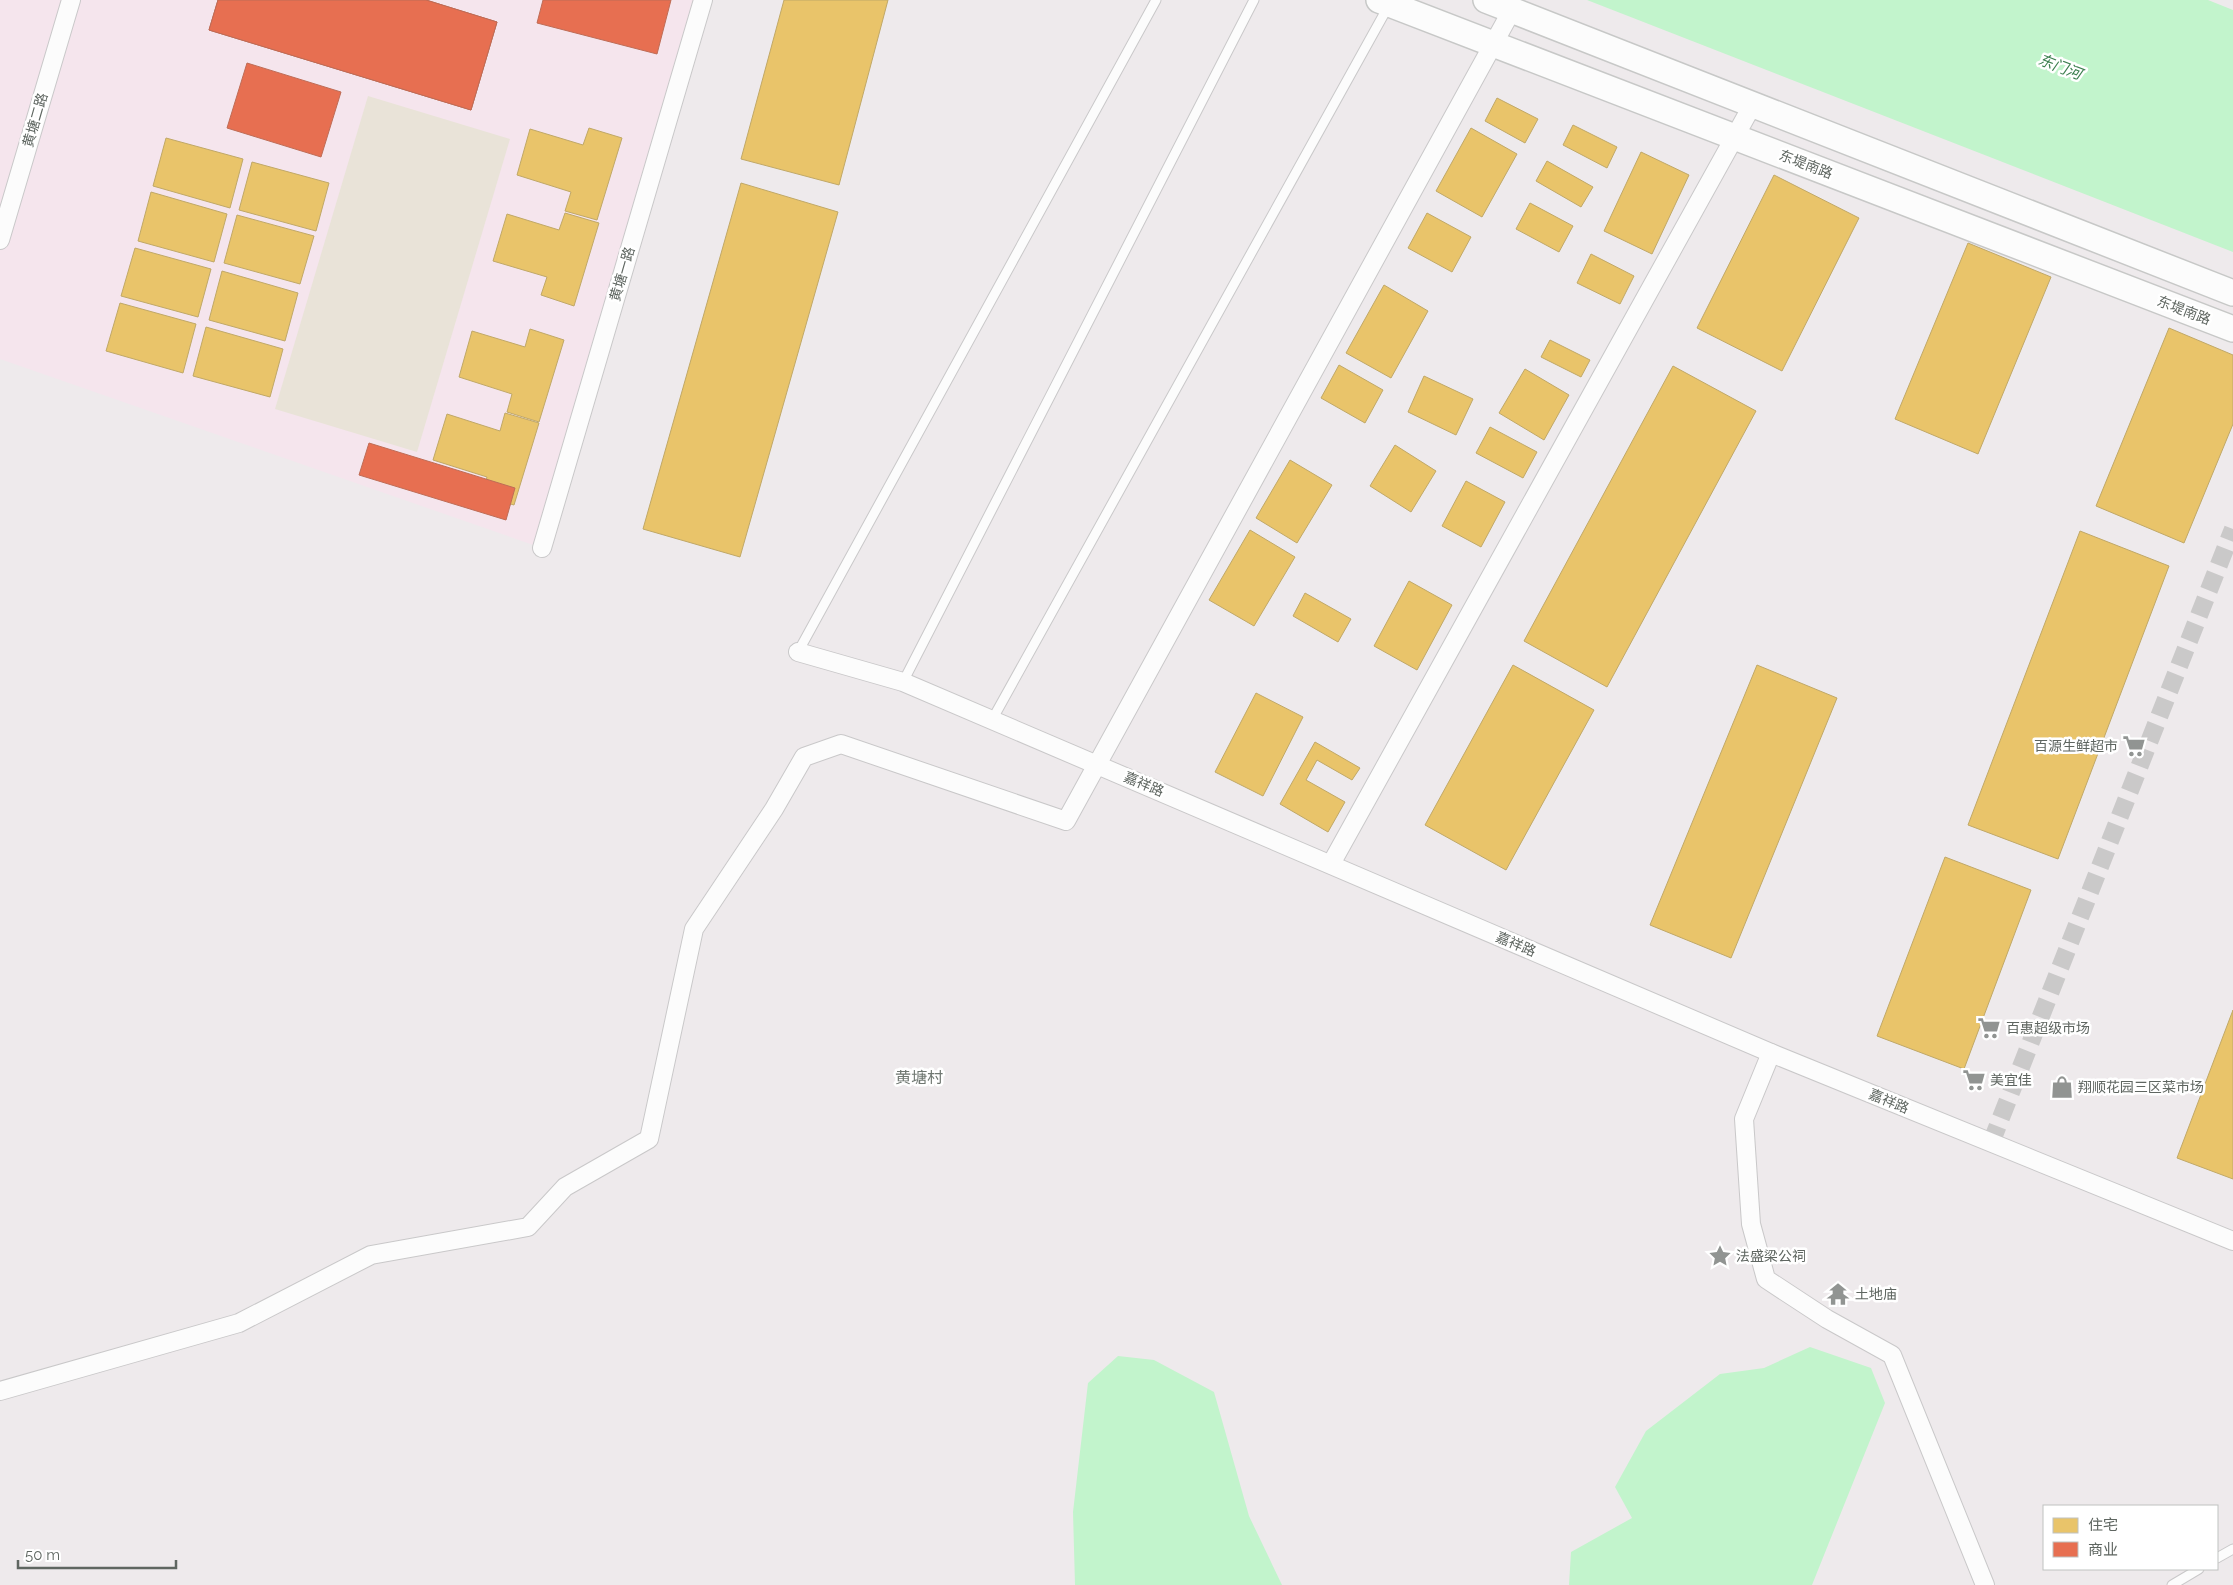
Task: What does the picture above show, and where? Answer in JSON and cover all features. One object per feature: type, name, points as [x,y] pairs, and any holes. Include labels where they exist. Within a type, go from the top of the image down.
[{"type":"main road","points":[[1486,0],[1514,5],[1753,104],[2233,293]]},
{"type":"main road","name":"东堤南路","points":[[1384,2],[1494,42],[2233,329]]},
{"type":"street","name":"黄塘二路","points":[[0,240],[71,0]]},
{"type":"street","name":"黄塘一路","points":[[542,548],[703,0]]},
{"type":"street","points":[[0,1391],[240,1323],[371,1255],[528,1227],[565,1188],[649,1139],[694,929],[774,809],[804,758],[841,744],[1066,821],[1099,765],[1514,5]]},
{"type":"street","points":[[1331,864],[1753,104]]},
{"type":"street","name":"嘉祥路","points":[[798,652],[903,682],[1771,1053],[2233,1241]]},
{"type":"street","points":[[1771,1053],[1744,1119],[1751,1224],[1766,1279],[1827,1319],[1892,1355],[1985,1585]]},
{"type":"lane","points":[[798,652],[1156,0]]},
{"type":"lane","points":[[903,682],[1254,0]]},
{"type":"lane","points":[[992,720],[1384,2]]},
{"type":"lane","points":[[2218,1557],[2233,1549]]},
{"type":"lane","points":[[2172,1585],[2197,1570]]},
{"type":"shaded area","points":[[0,0],[703,0],[542,548],[0,359]]},
{"type":"shaded area","points":[[368,96],[510,139],[417,452],[275,409]]},
{"type":"water","name":"东门河","points":[[1587,0],[2208,0],[2233,10],[2233,252]]},
{"type":"water","points":[[1810,1347],[1871,1368],[1885,1403],[1812,1585],[1569,1585],[1571,1552],[1632,1518],[1615,1487],[1646,1431],[1720,1374],[1764,1368]]},
{"type":"water","points":[[1118,1356],[1154,1360],[1214,1392],[1249,1516],[1282,1585],[1075,1585],[1073,1512],[1088,1383]]},
{"type":"building: 住宅","points":[[784,0],[888,0],[839,185],[741,159]]},
{"type":"building: 住宅","points":[[1497,98],[1538,119],[1525,143],[1485,121]]},
{"type":"building: 住宅","points":[[1573,125],[1617,147],[1607,168],[1563,145]]},
{"type":"building: 住宅","points":[[589,128],[622,138],[597,220],[565,211],[571,192],[517,175],[530,129],[583,145]]},
{"type":"building: 住宅","points":[[1471,128],[1517,154],[1482,217],[1436,191]]},
{"type":"building: 住宅","points":[[166,138],[243,159],[230,208],[153,186]]},
{"type":"building: 住宅","points":[[1641,152],[1689,175],[1652,254],[1604,231]]},
{"type":"building: 住宅","points":[[1547,161],[1593,187],[1581,207],[1536,181]]},
{"type":"building: 住宅","points":[[252,162],[329,183],[316,231],[239,210]]},
{"type":"building: 住宅","points":[[1774,175],[1859,218],[1782,371],[1697,328]]},
{"type":"building: 住宅","points":[[741,183],[838,212],[740,557],[643,529]]},
{"type":"building: 住宅","points":[[151,192],[227,214],[214,262],[138,241]]},
{"type":"building: 住宅","points":[[1530,203],[1573,226],[1559,252],[1516,229]]},
{"type":"building: 住宅","points":[[565,213],[599,223],[574,306],[541,295],[547,277],[493,261],[507,214],[559,230]]},
{"type":"building: 住宅","points":[[1427,213],[1471,237],[1452,272],[1408,248]]},
{"type":"building: 住宅","points":[[237,215],[314,236],[300,284],[224,263]]},
{"type":"building: 住宅","points":[[1968,243],[2051,277],[1978,454],[1895,419]]},
{"type":"building: 住宅","points":[[135,248],[211,269],[198,317],[121,296]]},
{"type":"building: 住宅","points":[[1591,254],[1634,276],[1620,304],[1577,283]]},
{"type":"building: 住宅","points":[[222,271],[298,293],[285,341],[209,320]]},
{"type":"building: 住宅","points":[[1384,285],[1428,311],[1391,378],[1346,353]]},
{"type":"building: 住宅","points":[[120,303],[196,324],[183,373],[106,351]]},
{"type":"building: 住宅","points":[[206,327],[283,349],[270,397],[193,376]]},
{"type":"building: 住宅","points":[[2169,328],[2233,355],[2233,424],[2184,543],[2096,506]]},
{"type":"building: 住宅","points":[[530,329],[564,340],[539,422],[507,412],[512,394],[459,377],[472,331],[525,347]]},
{"type":"building: 住宅","points":[[1550,340],[1590,360],[1581,377],[1541,357]]},
{"type":"building: 住宅","points":[[1339,365],[1383,390],[1365,423],[1321,398]]},
{"type":"building: 住宅","points":[[1673,366],[1756,411],[1607,687],[1524,641]]},
{"type":"building: 住宅","points":[[1525,369],[1569,395],[1544,440],[1499,413]]},
{"type":"building: 住宅","points":[[1424,376],[1473,399],[1456,435],[1408,412]]},
{"type":"building: 住宅","points":[[505,413],[539,423],[514,505],[482,496],[487,477],[433,460],[447,414],[500,431]]},
{"type":"building: 住宅","points":[[1490,427],[1537,452],[1523,478],[1476,453]]},
{"type":"building: 住宅","points":[[1395,445],[1436,471],[1411,512],[1370,486]]},
{"type":"building: 住宅","points":[[1290,460],[1332,485],[1297,543],[1256,518]]},
{"type":"building: 住宅","points":[[1466,481],[1505,502],[1481,547],[1442,526]]},
{"type":"building: 住宅","points":[[1250,530],[1295,557],[1254,626],[1209,600]]},
{"type":"building: 住宅","points":[[2080,531],[2169,566],[2058,859],[1968,825]]},
{"type":"building: 住宅","points":[[1409,581],[1452,605],[1417,670],[1374,646]]},
{"type":"building: 住宅","points":[[1305,593],[1351,619],[1338,642],[1293,616]]},
{"type":"building: 住宅","points":[[1513,665],[1594,710],[1506,870],[1425,825]]},
{"type":"building: 住宅","points":[[1757,665],[1837,698],[1731,958],[1650,925]]},
{"type":"building: 住宅","points":[[1256,693],[1303,717],[1263,796],[1215,772]]},
{"type":"building: 住宅","points":[[1315,742],[1360,768],[1352,780],[1317,760],[1306,780],[1345,802],[1328,832],[1280,804]]},
{"type":"building: 住宅","points":[[1945,857],[2031,890],[1964,1069],[1877,1036]]},
{"type":"building: 住宅","points":[[2233,1010],[2233,1179],[2177,1158]]},
{"type":"building: 商业","points":[[218,0],[426,0],[497,22],[471,110],[209,30]]},
{"type":"building: 商业","points":[[218,0],[426,0],[497,22],[471,110],[209,30]]},
{"type":"building: 商业","points":[[543,0],[671,0],[657,54],[537,23]]},
{"type":"building: 商业","points":[[247,63],[341,92],[321,157],[227,128]]},
{"type":"building: 商业","points":[[369,443],[515,488],[506,520],[359,475]]},
{"type":"tunnel","points":[[1991,1143],[2233,529]]},
{"type":"place","name":"百源生鲜超市","points":[[2134,746]]},
{"type":"place","name":"百惠超级市场","points":[[1989,1028]]},
{"type":"place","name":"美宜佳","points":[[1974,1080]]},
{"type":"place","name":"翔顺花园三区菜市场","points":[[2062,1087]]},
{"type":"place","name":"法盛梁公祠","points":[[1720,1256]]},
{"type":"place","name":"土地庙","points":[[1838,1294]]},
{"type":"district","name":"黄塘村","points":[[919,1077]]}]
